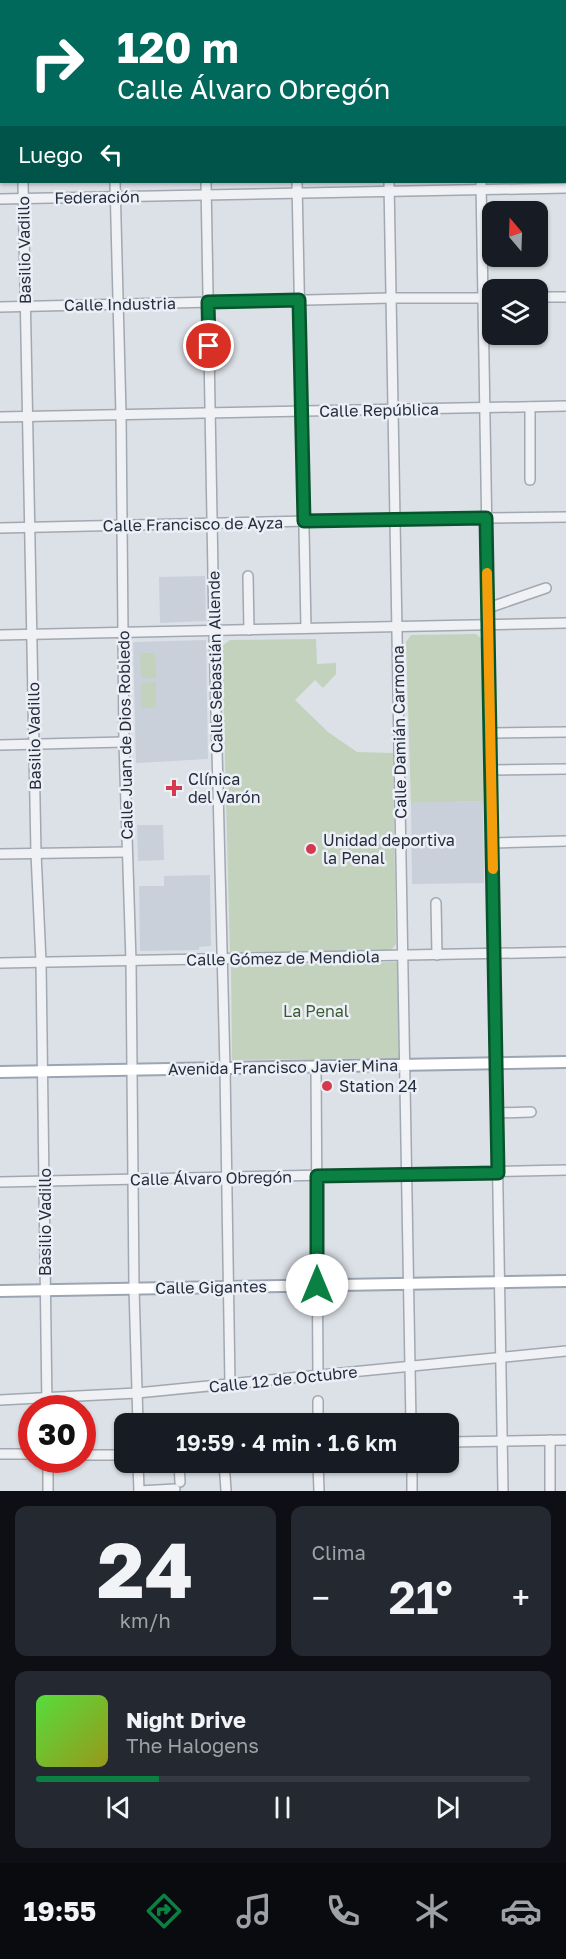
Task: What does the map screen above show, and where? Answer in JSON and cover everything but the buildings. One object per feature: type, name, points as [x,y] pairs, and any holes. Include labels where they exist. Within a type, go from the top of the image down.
[{"type":"main road","name":"Avenida Francisco Javier Mina","points":[[0,1072],[566,1062]]},
{"type":"main road","name":"Calle Gigantes","points":[[0,1291],[566,1281]]},
{"type":"street","name":"Basilio Vadillo","points":[[23,183],[36,853],[41,962],[47,1395]]},
{"type":"street","name":"Calle Juan de Dios Robledo","points":[[115,183],[138,1413]]},
{"type":"street","name":"Calle Sebastián Allende","points":[[206,183],[230,1384]]},
{"type":"street","points":[[297,183],[306,628]]},
{"type":"street","name":"Federación","points":[[0,199],[297,192],[389,186],[482,185],[566,188]]},
{"type":"street","points":[[482,185],[486,279]]},
{"type":"street","name":"Calle Damián Carmona","points":[[389,186],[411,1413]]},
{"type":"street","points":[[548,297],[566,297]]},
{"type":"street","name":"Calle Industria","points":[[0,307],[482,298]]},
{"type":"street","points":[[486,345],[484,408],[503,1491]]},
{"type":"street","name":"Calle República","points":[[0,417],[566,406]]},
{"type":"street","points":[[530,407],[531,480]]},
{"type":"street","name":"Calle Francisco de Ayza","points":[[0,528],[566,517]]},
{"type":"street","points":[[248,576],[249,630]]},
{"type":"street","points":[[488,608],[546,588]]},
{"type":"street","points":[[0,635],[566,623]]},
{"type":"street","points":[[491,733],[566,732]]},
{"type":"street","points":[[0,744],[124,742]]},
{"type":"street","points":[[492,770],[566,769]]},
{"type":"street","points":[[493,843],[566,842]]},
{"type":"street","points":[[0,854],[127,852]]},
{"type":"street","points":[[436,903],[437,954]]},
{"type":"street","name":"Calle Gómez de Mendiola","points":[[0,963],[566,952]]},
{"type":"street","points":[[316,1066],[318,1375]]},
{"type":"street","points":[[497,1113],[531,1112]]},
{"type":"street","name":"Calle Álvaro Obregón","points":[[0,1182],[566,1170]]},
{"type":"street","name":"Calle 12 de Octubre","points":[[96,1395],[566,1351]]},
{"type":"street","name":"Calle 12 de Octubre","points":[[0,1400],[18,1399]]},
{"type":"street","points":[[318,1401],[318,1413]]},
{"type":"street","points":[[550,1440],[550,1491]]},
{"type":"street","points":[[459,1442],[566,1440]]},
{"type":"street","points":[[0,1454],[18,1454]]},
{"type":"street","points":[[96,1455],[114,1455]]},
{"type":"street","points":[[48,1473],[48,1491]]},
{"type":"street","points":[[138,1473],[139,1491],[177,1486],[178,1473]]},
{"type":"street","points":[[225,1473],[226,1490]]},
{"type":"street","points":[[318,1473],[319,1491]]},
{"type":"street","points":[[412,1473],[412,1491]]},
{"type":"shaded area","points":[[205,576],[206,621],[160,623],[159,577]]},
{"type":"shaded area","points":[[206,640],[208,759],[136,763],[133,642]]},
{"type":"shaded area","points":[[483,801],[484,883],[412,884],[411,803]]},
{"type":"shaded area","points":[[137,825],[163,825],[164,860],[138,861]]},
{"type":"shaded area","points":[[210,875],[211,946],[199,947],[199,950],[140,951],[139,886],[164,886],[164,876]]},
{"type":"green space","points":[[476,634],[482,639],[483,801],[411,803],[406,642],[411,635]]},
{"type":"green space","name":"Unidad deportiva la Penal","points":[[316,639],[317,664],[336,663],[336,674],[323,688],[315,680],[295,700],[328,732],[357,752],[393,753],[396,944],[391,950],[230,954],[222,646],[230,640]]},
{"type":"green space","points":[[140,653],[155,653],[156,678],[141,678]]},
{"type":"green space","points":[[156,682],[156,707],[141,708],[141,683]]},
{"type":"green space","name":"La Penal","points":[[400,962],[401,1058],[232,1060],[231,965]]},
{"type":"slow traffic","points":[[487,573],[493,869]]},
{"type":"place","name":"Clínica del Varón","points":[[174,788]]},
{"type":"place","name":"Unidad deportiva la Penal","points":[[311,849]]},
{"type":"place","name":"Station 24","points":[[327,1086]]},
{"type":"route","points":[[209,346],[208,302],[299,300],[304,521],[486,518],[498,1173],[317,1176],[317,1285]]}]
